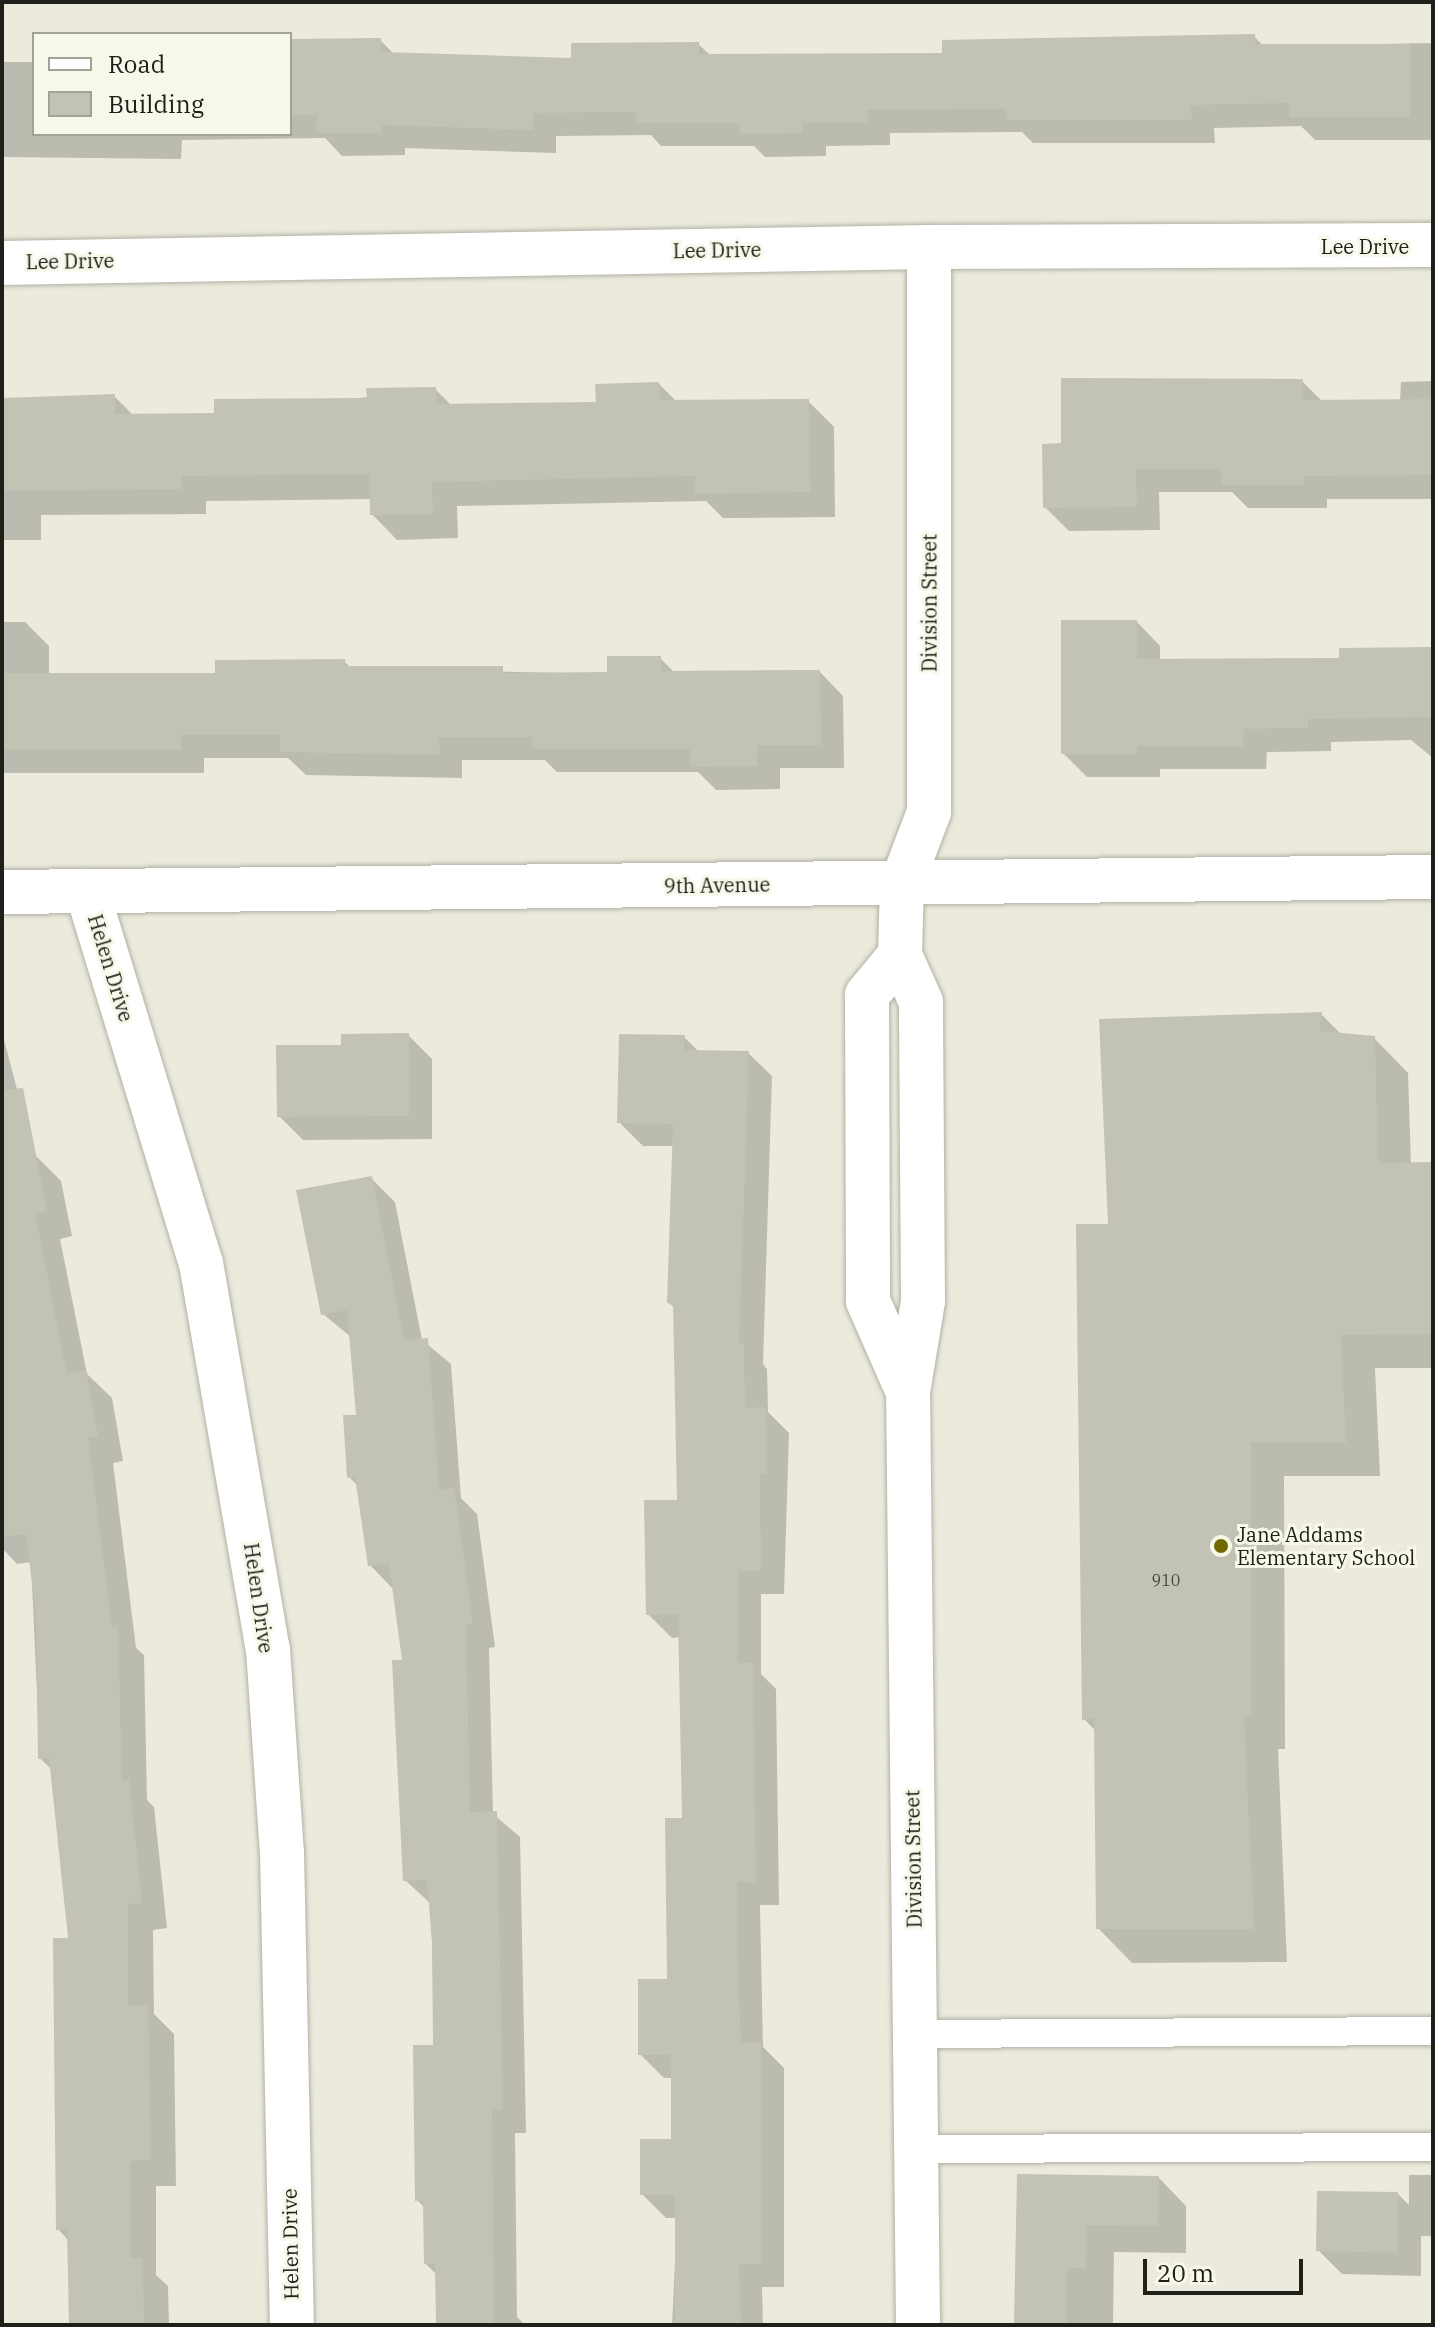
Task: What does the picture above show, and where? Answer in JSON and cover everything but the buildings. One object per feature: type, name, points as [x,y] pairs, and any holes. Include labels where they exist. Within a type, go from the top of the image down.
[{"type":"street","name":"Lee Drive","points":[[2,263],[929,247],[1433,245]]},
{"type":"street","name":"Division Street","points":[[918,2325],[908,1392],[923,1301],[921,1002],[900,955],[902,883],[929,812],[929,247]]},
{"type":"street","name":"9th Avenue","points":[[2,892],[1433,877]]},
{"type":"street","name":"Helen Drive","points":[[87,891],[201,1263],[268,1649],[282,1852],[292,2325]]},
{"type":"lane","points":[[915,2034],[1433,2031]]},
{"type":"lane","points":[[916,2149],[1433,2147]]},
{"type":"place","name":"Jane Addams Elementary School","points":[[1221,1546]]}]
